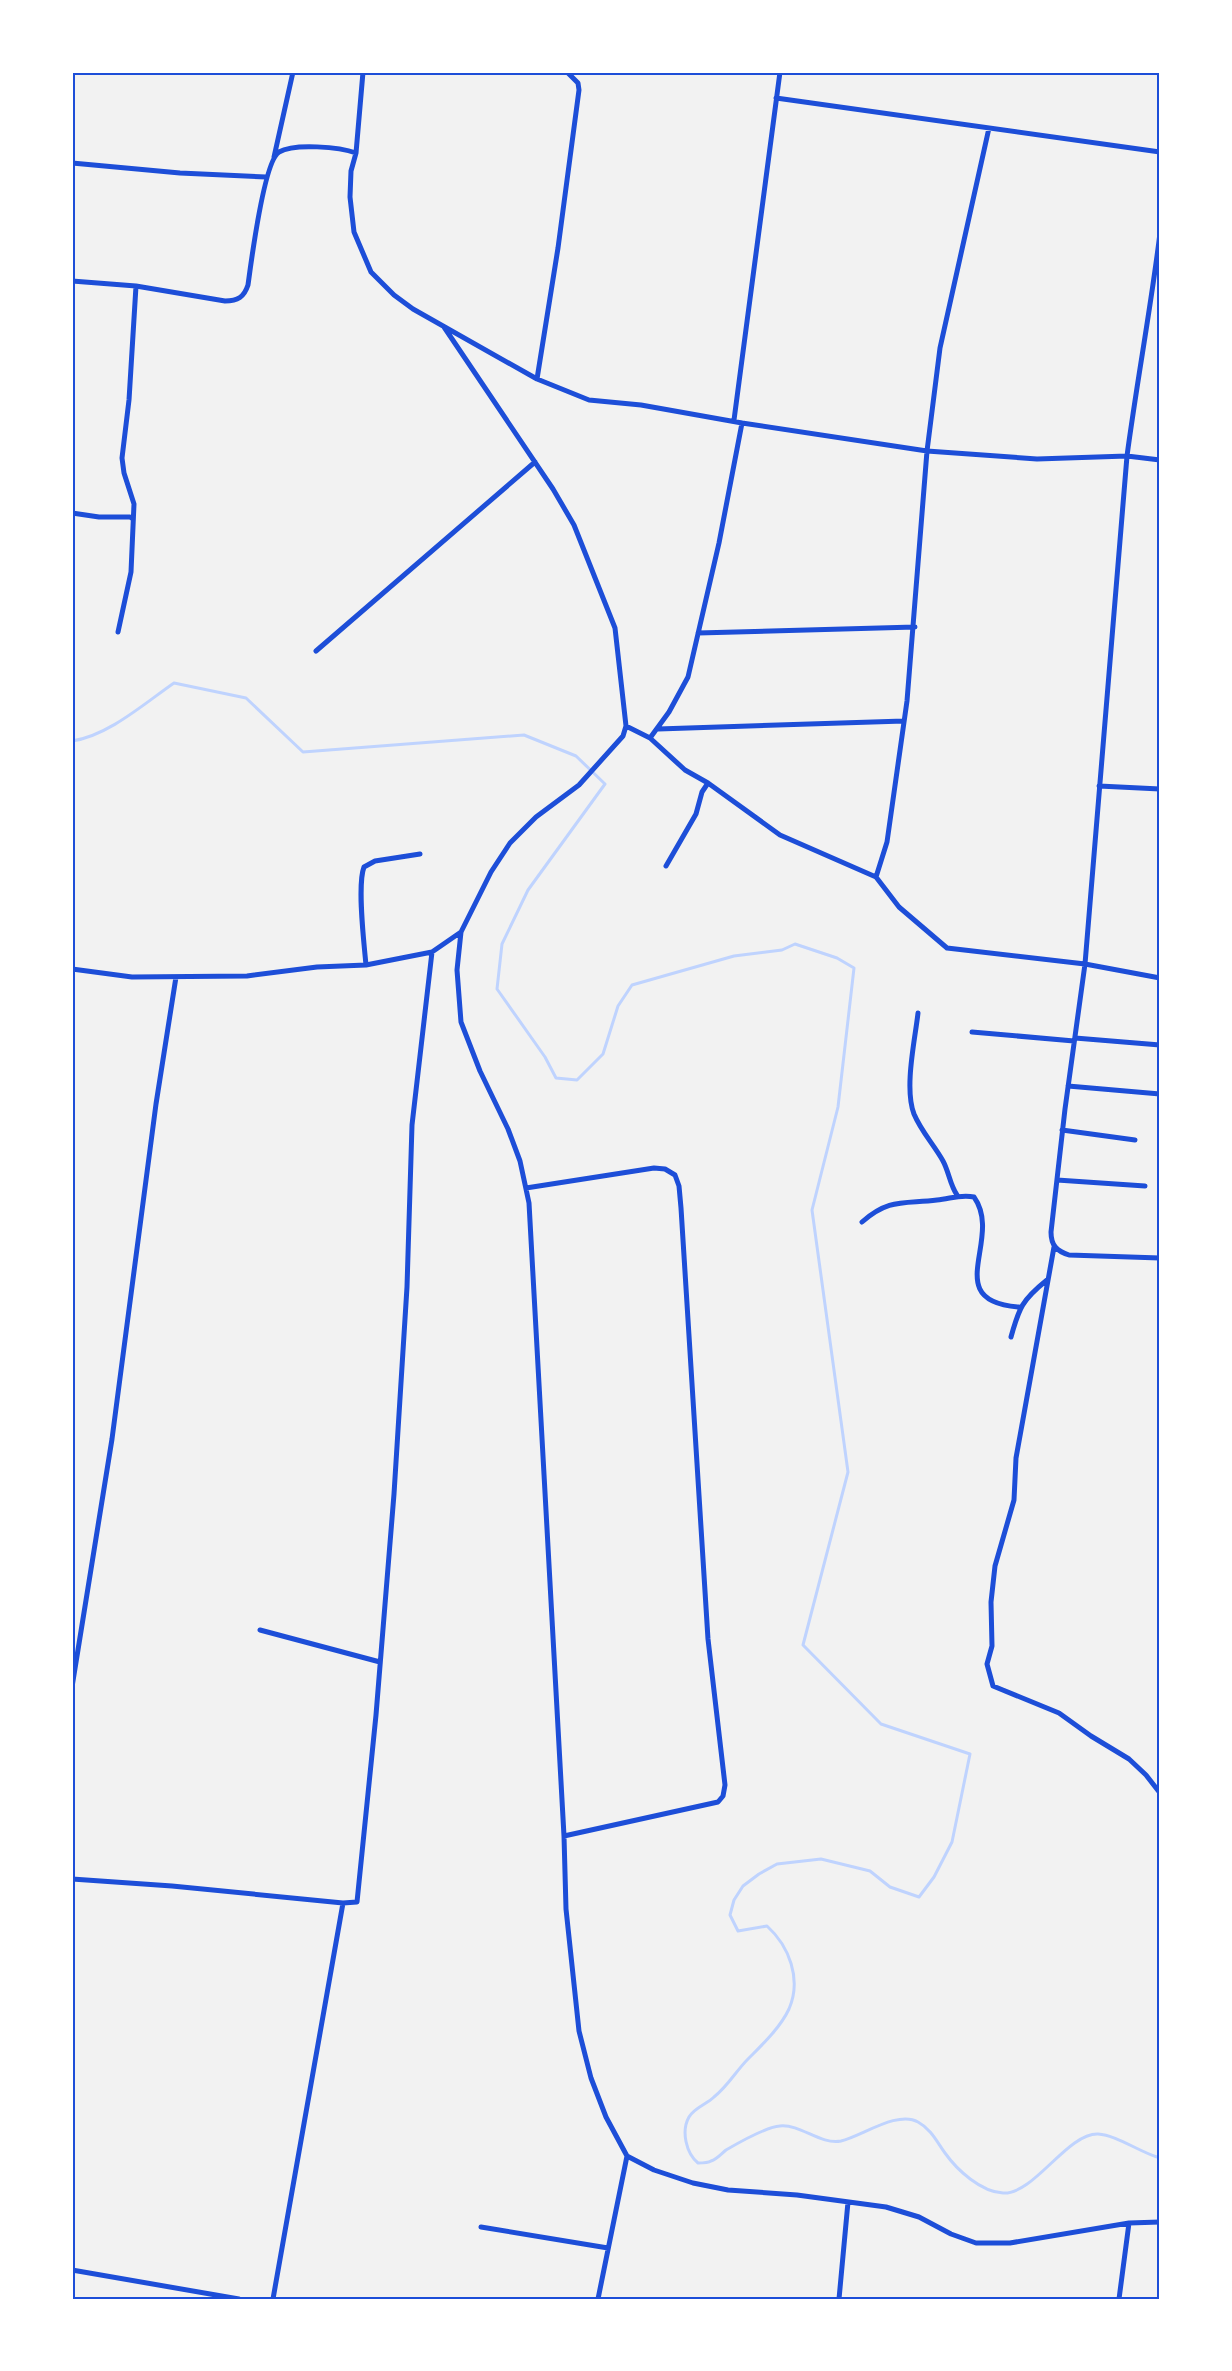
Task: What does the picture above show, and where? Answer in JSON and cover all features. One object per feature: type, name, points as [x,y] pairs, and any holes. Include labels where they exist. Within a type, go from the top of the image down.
[{"type":"street","points":[[273,161],[292,72]]},
{"type":"street","points":[[363,72],[356,153],[351,171],[352,223],[366,264],[394,295],[444,327],[537,379],[590,400],[641,405],[927,451],[1037,459],[1127,456],[1160,460]]},
{"type":"street","points":[[734,420],[780,72]]},
{"type":"street","points":[[537,379],[558,248],[579,90],[571,73]]},
{"type":"street","points":[[776,98],[1160,152]]},
{"type":"street","points":[[876,877],[887,842],[904,721],[915,627],[927,451],[940,348],[989,128]]},
{"type":"street","points":[[72,281],[136,286],[235,301],[241,298],[248,285],[266,177],[279,152],[341,147],[356,153]]},
{"type":"street","points":[[72,163],[180,173],[266,177]]},
{"type":"street","points":[[1160,233],[1127,456],[1085,964],[1062,1130],[1051,1232],[1054,1247],[1069,1255],[1160,1258]]},
{"type":"street","points":[[117,632],[131,572],[134,504],[124,473],[122,458],[129,400],[136,286]]},
{"type":"street","points":[[444,327],[535,462],[574,525],[615,628],[626,726],[623,736],[579,785],[536,817],[510,843],[491,872],[461,932],[457,970],[461,1022],[480,1071],[508,1129],[520,1161],[529,1203],[564,1836],[566,1909],[579,2031],[591,2078],[606,2117],[627,2156],[654,2170],[693,2183],[728,2190],[886,2207],[919,2217],[951,2234],[975,2243],[1010,2243],[1130,2223],[1160,2222]]},
{"type":"street","points":[[650,738],[658,729],[688,677],[719,543],[742,423]]},
{"type":"street","points":[[316,651],[535,462]]},
{"type":"street","points":[[72,513],[132,519]]},
{"type":"street","points":[[698,633],[915,627]]},
{"type":"street","points":[[658,729],[904,721]]},
{"type":"street","points":[[626,726],[650,738],[685,770],[708,783],[780,835],[876,877],[899,907],[947,948],[1085,964],[1160,978]]},
{"type":"street","points":[[666,866],[696,814],[702,792],[708,783]]},
{"type":"street","points":[[1099,786],[1160,789]]},
{"type":"street","points":[[366,965],[362,907],[364,867],[375,861],[420,854]]},
{"type":"street","points":[[72,969],[132,977],[176,977],[247,976],[317,967],[366,965],[432,952],[461,932]]},
{"type":"street","points":[[72,1879],[172,1886],[343,1904],[357,1902],[380,1662],[407,1287],[412,1125],[432,952]]},
{"type":"street","points":[[72,1686],[112,1439],[156,1104],[176,977]]},
{"type":"street","points":[[918,1012],[912,1074],[913,1111],[945,1165],[951,1186],[957,1195]]},
{"type":"street","points":[[972,1032],[1160,1044]]},
{"type":"street","points":[[1068,1086],[1160,1094]]},
{"type":"street","points":[[1062,1130],[1135,1140]]},
{"type":"street","points":[[526,1188],[654,1167],[665,1169],[675,1175],[677,1180],[684,1254],[708,1638],[725,1785],[723,1796],[718,1802],[564,1836]]},
{"type":"street","points":[[1057,1180],[1145,1186]]},
{"type":"street","points":[[862,1222],[885,1206],[911,1201],[935,1201],[957,1195],[974,1197],[983,1217],[976,1280],[979,1291],[986,1299],[995,1303],[1019,1307]]},
{"type":"street","points":[[1054,1247],[1016,1458],[1014,1500],[995,1566],[991,1602],[992,1646],[987,1664],[989,1676],[993,1686],[1059,1713],[1129,1759],[1160,1793]]},
{"type":"street","points":[[1011,1337],[1019,1307],[1034,1290],[1047,1280]]},
{"type":"street","points":[[260,1630],[380,1662]]},
{"type":"street","points":[[273,2299],[343,1904]]},
{"type":"street","points":[[598,2299],[627,2156]]},
{"type":"street","points":[[838,2299],[848,2202]]},
{"type":"street","points":[[1119,2299],[1130,2223]]},
{"type":"street","points":[[481,2226],[608,2248]]},
{"type":"street","points":[[72,2270],[239,2299]]},
{"type":"waterway","points":[[72,741],[86,738],[112,726],[174,683],[246,698],[303,752],[524,735],[576,756],[605,784],[528,890],[502,944],[497,989],[545,1057],[556,1078],[577,1080],[603,1054],[618,1006],[632,985],[734,956],[782,950],[795,944],[837,958],[854,968],[838,1107],[812,1210],[848,1472],[803,1645],[881,1724],[970,1754],[952,1842],[934,1877],[919,1897],[890,1887],[870,1871],[821,1859],[777,1864],[743,1886],[734,1900],[730,1915],[738,1931],[767,1926],[782,1943],[794,1975],[793,1998],[781,2023],[770,2036],[719,2093],[691,2114],[685,2129],[686,2142],[694,2159],[698,2163],[705,2163],[760,2132],[774,2127],[788,2126],[826,2140],[841,2141],[890,2121],[910,2119],[927,2128],[950,2160],[970,2179],[986,2189],[1003,2193],[1015,2191],[1027,2184],[1074,2143],[1086,2136],[1105,2135],[1157,2157],[1160,2155]]}]
